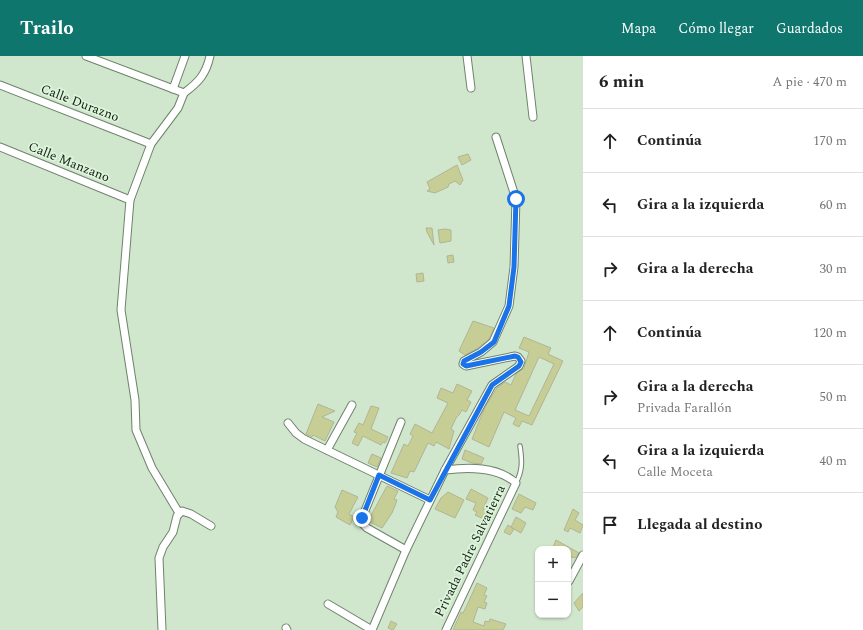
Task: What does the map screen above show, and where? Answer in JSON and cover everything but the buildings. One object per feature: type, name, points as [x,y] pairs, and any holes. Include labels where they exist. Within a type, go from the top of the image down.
[{"type":"street","points":[[86,56],[184,93]]},
{"type":"street","points":[[173,89],[185,56]]},
{"type":"street","points":[[162,630],[159,558],[163,547],[173,532],[179,513],[152,468],[136,430],[135,400],[121,310],[130,200],[151,144],[178,108],[184,93],[195,85],[207,70],[210,56]]},
{"type":"street","points":[[467,56],[471,88]]},
{"type":"street","points":[[526,56],[533,118]]},
{"type":"street","name":"Calle Durazno","points":[[0,85],[151,144]]},
{"type":"street","points":[[328,604],[372,630],[406,550],[430,500],[492,385],[519,366],[521,362],[518,357],[515,356],[466,366],[463,364],[464,361],[481,352],[494,342],[509,306],[514,267],[516,199],[496,136]]},
{"type":"street","name":"Calle Manzano","points":[[0,147],[130,200]]},
{"type":"street","points":[[327,450],[352,405]]},
{"type":"street","points":[[401,422],[362,518],[363,524],[406,550]]},
{"type":"street","points":[[288,424],[304,439],[430,500]]},
{"type":"street","points":[[445,470],[465,467],[486,470],[508,476],[516,483]]},
{"type":"street","name":"Privada Padre Salvatierra","points":[[446,630],[516,483]]},
{"type":"street","points":[[179,513],[182,511],[191,514],[210,526]]},
{"type":"street","points":[[571,576],[583,555]]},
{"type":"lane","points":[[516,483],[521,474],[522,462],[520,446]]},
{"type":"route","points":[[362,518],[379,475],[430,500],[492,385],[519,366],[521,362],[518,357],[515,356],[466,366],[463,364],[467,358],[481,352],[494,342],[509,306],[514,267],[516,199]]}]
